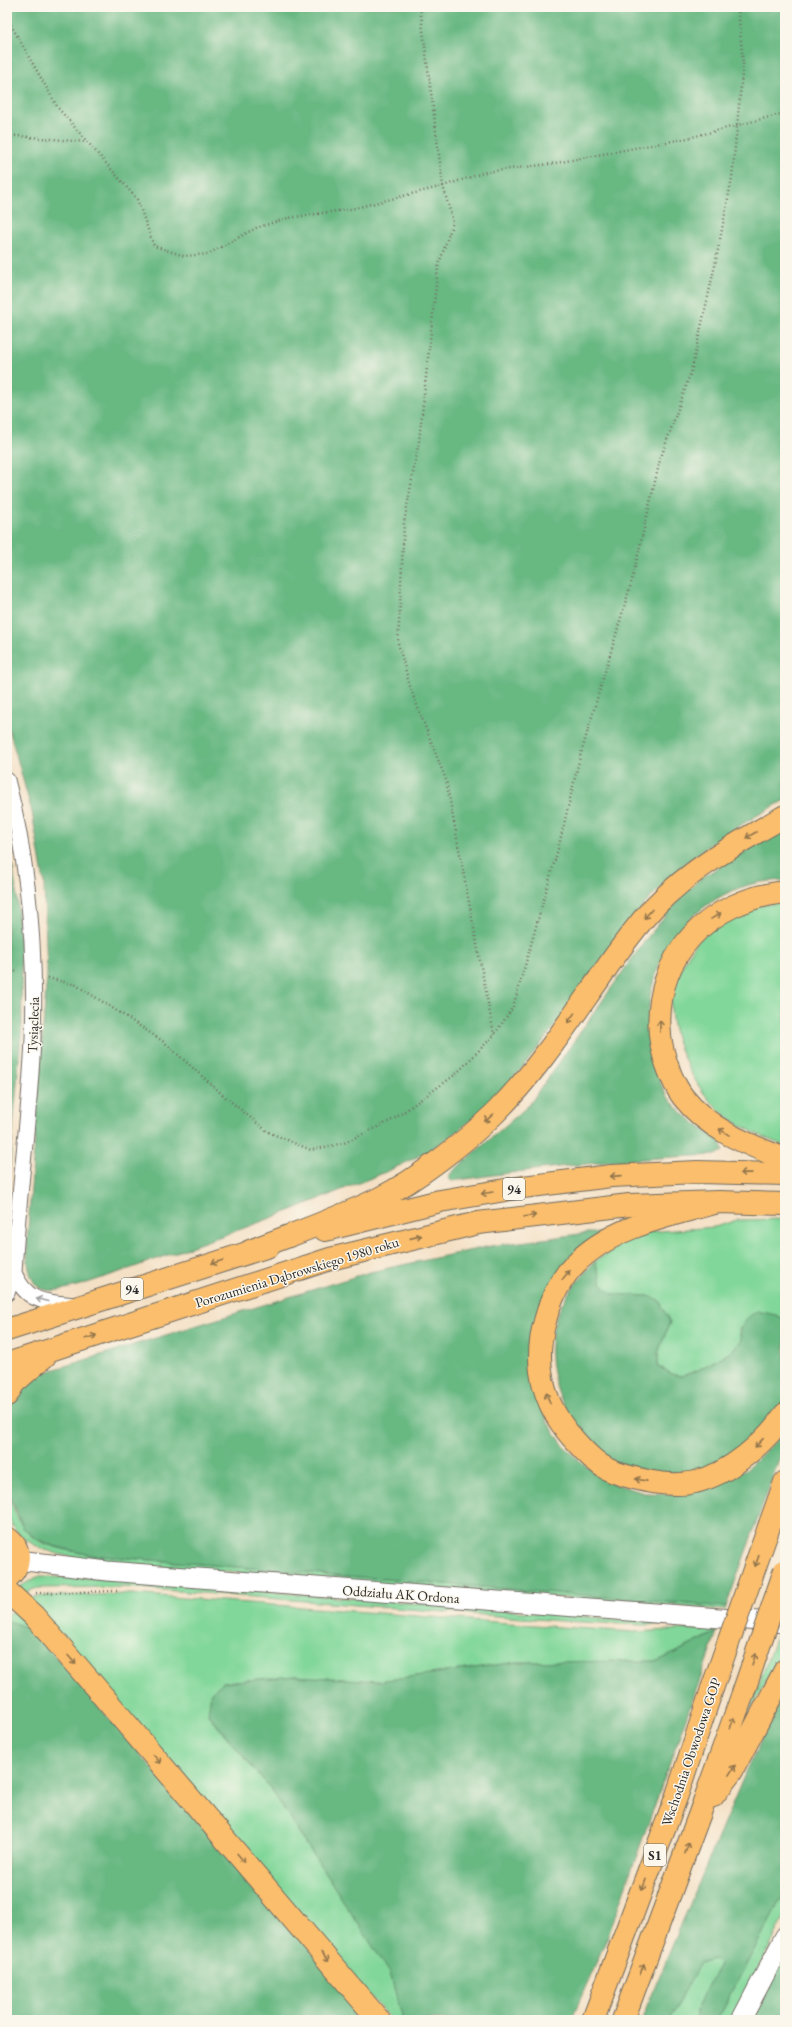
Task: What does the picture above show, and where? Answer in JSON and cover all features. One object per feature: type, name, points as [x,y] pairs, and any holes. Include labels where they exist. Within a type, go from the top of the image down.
[{"type":"main road","points":[[250,1251],[379,1198],[411,1178],[462,1142],[494,1114],[520,1087],[549,1050],[635,929],[655,906],[693,873],[726,850],[785,816]]},
{"type":"main road","points":[[785,892],[760,895],[737,903],[704,923],[690,937],[668,974],[660,1006],[660,1028],[666,1063],[682,1096],[693,1108],[726,1134],[785,1160]]},
{"type":"main road","name":"Porozumienia Dąbrowskiego 1980 roku","points":[[7,1330],[250,1251],[317,1232],[433,1203],[523,1187],[611,1176],[673,1173],[785,1174]]},
{"type":"main road","points":[[718,1202],[647,1222],[615,1236],[576,1264],[562,1281],[549,1306],[542,1330],[540,1368],[546,1395],[556,1417],[572,1437],[587,1454],[607,1469],[636,1479],[671,1484],[694,1482],[713,1477],[732,1467],[754,1448],[785,1414]]},
{"type":"main road","name":"Porozumienia Dąbrowskiego 1980 roku","points":[[7,1364],[330,1259],[478,1224],[629,1205],[718,1202],[785,1204]]},
{"type":"main road","points":[[7,1395],[14,1383],[54,1349]]},
{"type":"main road","name":"Wschodnia Obwodowa GOP","points":[[593,2020],[677,1795],[712,1689],[785,1482]]},
{"type":"main road","points":[[7,1538],[15,1546],[12,1569]]},
{"type":"main road","name":"Wschodnia Obwodowa GOP","points":[[623,2020],[700,1813],[785,1570]]},
{"type":"main road","points":[[14,1597],[85,1674],[379,2020]]},
{"type":"main road","points":[[700,1813],[732,1771],[784,1673]]},
{"type":"street","name":"Tysiąclecia","points":[[7,780],[18,828],[28,890],[33,974],[30,1087],[14,1273],[7,1293]]},
{"type":"street","points":[[14,1273],[18,1284],[26,1293],[34,1298],[44,1301],[81,1306]]},
{"type":"street","name":"Oddziału AK Ordona","points":[[12,1569],[108,1571],[785,1623]]},
{"type":"street","points":[[741,2020],[785,1936]]},
{"type":"path","points":[[420,7],[443,186],[453,222],[438,267],[419,441],[404,523],[398,643],[411,690],[446,780],[494,1035]]},
{"type":"path","points":[[7,970],[33,974],[76,985],[164,1042],[224,1096],[268,1132],[311,1150],[344,1143],[394,1119],[456,1074],[494,1035],[512,1007],[526,962],[558,849],[580,757],[632,580],[660,460],[691,372],[727,202],[738,125],[743,64],[738,7]]},
{"type":"path","points":[[7,18],[58,108],[137,199],[154,246],[184,256],[208,254],[256,228],[288,218],[351,209],[443,186],[486,172],[608,154],[688,138],[785,113]]},
{"type":"path","points":[[7,135],[87,142]]},
{"type":"path","points":[[14,1597],[38,1592],[122,1590]]},
{"type":"green space","points":[[7,7],[785,7],[785,800],[709,845],[668,879],[632,920],[551,1031],[520,1070],[482,1110],[446,1139],[416,1158],[384,1173],[312,1202],[129,1269],[74,1287],[60,1290],[41,1288],[35,1283],[30,1274],[27,1242],[47,975],[44,883],[32,812],[7,722]]},
{"type":"green space","points":[[7,827],[17,898],[21,961],[22,1025],[7,1199]]},
{"type":"green space","points":[[785,827],[785,880],[752,884],[727,893],[705,906],[686,923],[671,942],[659,964],[652,988],[649,1013],[650,1039],[658,1077],[664,1091],[674,1104],[693,1122],[721,1142],[723,1151],[716,1155],[649,1158],[583,1164],[452,1181],[448,1178],[451,1173],[529,1105],[643,943],[681,897],[701,878]]},
{"type":"green space","points":[[785,902],[785,1146],[765,1138],[735,1122],[710,1101],[689,1070],[683,1057],[674,1031],[671,1007],[673,991],[678,974],[691,952],[702,938],[723,920],[738,911]]},
{"type":"green space","points":[[785,1219],[785,1320],[776,1315],[739,1329],[741,1342],[729,1353],[696,1371],[681,1376],[672,1374],[658,1366],[658,1353],[670,1322],[649,1296],[612,1294],[602,1284],[595,1261],[623,1243],[648,1232],[715,1227],[737,1220]]},
{"type":"green space","points":[[587,1233],[599,1233],[543,1298],[546,1420],[564,1446],[584,1465],[612,1483],[644,1493],[683,1494],[714,1486],[746,1470],[785,1432],[785,1443],[726,1607],[90,1555],[53,1546],[35,1538],[23,1528],[7,1487],[7,1434],[11,1404],[14,1396],[36,1375],[370,1272],[491,1246]]},
{"type":"green space","points":[[595,1261],[602,1284],[612,1294],[649,1296],[659,1300],[670,1322],[658,1353],[658,1366],[672,1374],[681,1376],[696,1371],[729,1353],[741,1342],[741,1327],[745,1320],[757,1311],[776,1315],[785,1320],[785,1400],[778,1410],[739,1452],[713,1465],[686,1472],[671,1473],[643,1470],[614,1461],[603,1454],[579,1429],[566,1409],[557,1389],[551,1363],[551,1345],[553,1327],[563,1302],[573,1287]]},
{"type":"green space","points":[[7,1487],[18,1518],[29,1534],[36,1539],[54,1547],[90,1555],[726,1607],[725,1610],[87,1560],[46,1550],[33,1544],[22,1536],[13,1527],[7,1512]]},
{"type":"green space","points":[[37,1577],[92,1578],[678,1624],[643,1625],[561,1621],[125,1587],[38,1588],[31,1590],[22,1596],[19,1588]]},
{"type":"green space","points":[[132,1594],[635,1632],[687,1629],[718,1631],[658,1661],[518,1662],[379,1681],[296,1676],[223,1682],[208,1715],[271,1789],[390,1973],[403,2020],[391,2020],[27,1601],[32,1598],[44,1596]]},
{"type":"green space","points":[[15,1611],[48,1648],[7,1620],[7,1615]]},
{"type":"green space","points":[[7,1620],[25,1627],[48,1648],[371,2020],[7,2020]]},
{"type":"green space","points":[[717,1632],[607,1938],[571,2020],[403,2020],[390,1973],[271,1789],[208,1714],[211,1692],[223,1682],[296,1676],[379,1681],[518,1662],[658,1661]]},
{"type":"green space","points":[[776,1636],[785,1637],[785,1645],[748,1715]]},
{"type":"green space","points":[[785,1691],[785,1891],[717,2020],[695,2020],[697,2006],[719,1964],[714,1959],[700,1963],[669,2020],[641,2020],[744,1776]]},
{"type":"green space","points":[[785,1891],[785,1917],[732,2020],[717,2020]]},
{"type":"green space","points":[[785,1957],[785,2020],[752,2020]]},
{"type":"green space","points":[[714,1959],[719,1964],[697,2006],[695,2020],[669,2020],[700,1962]]}]
